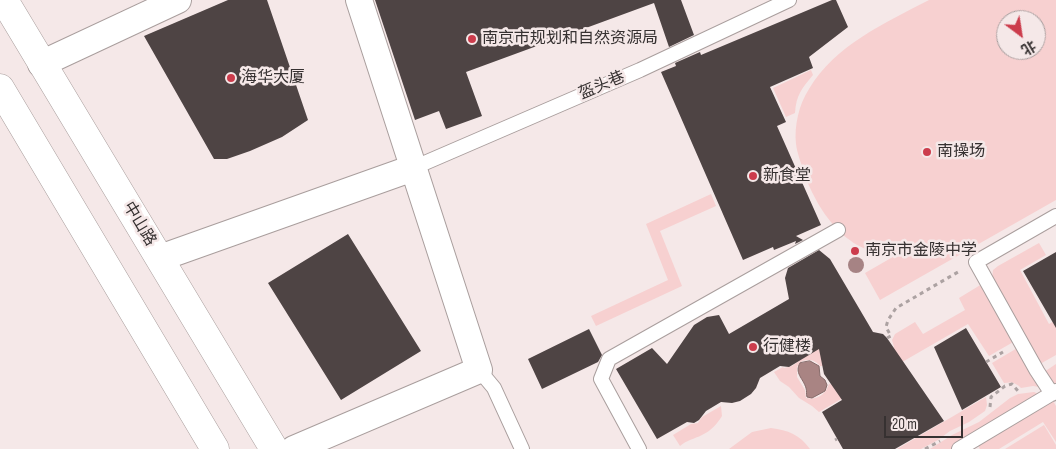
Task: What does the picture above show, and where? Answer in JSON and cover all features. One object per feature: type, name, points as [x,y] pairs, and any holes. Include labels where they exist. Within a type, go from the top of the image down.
[{"type":"main road","name":"中山路","points":[[4,0],[274,449]]},
{"type":"main road","points":[[0,87],[215,449]]},
{"type":"street","points":[[41,64],[178,0]]},
{"type":"street","points":[[294,449],[479,370],[359,0]]},
{"type":"street","points":[[160,258],[413,168]]},
{"type":"lane","name":"盔头巷","points":[[413,168],[640,70],[789,0]]},
{"type":"lane","points":[[959,449],[1054,393],[1033,364],[976,262],[1056,216]]},
{"type":"lane","points":[[639,449],[601,380],[609,359],[838,230]]},
{"type":"lane","points":[[479,370],[494,388],[522,449]]},
{"type":"path","points":[[887,338],[891,336],[886,327],[888,320],[896,308],[976,262]]},
{"type":"path","points":[[989,410],[991,397],[1005,386],[1012,384],[1018,391]]},
{"type":"shaded area","name":"南操场","points":[[929,0],[1056,0],[1056,200],[880,300],[865,273],[898,254],[880,253],[864,248],[850,240],[837,229],[826,216],[809,186],[803,170],[796,137],[800,108],[805,95],[820,73],[847,48],[879,27]]},
{"type":"shaded area","points":[[811,70],[813,75],[800,92],[795,113],[786,117],[773,88]]},
{"type":"shaded area","points":[[711,194],[716,206],[660,231],[682,286],[596,326],[591,316],[668,280],[646,224]]},
{"type":"shaded area","points":[[1039,243],[1046,255],[1020,270],[1049,324],[1056,320],[1056,355],[1040,364],[992,279],[993,270],[998,266]]},
{"type":"shaded area","points":[[982,284],[1015,341],[989,356],[968,324],[871,380],[891,354],[894,347],[892,340],[895,334],[915,322],[923,334],[965,310],[959,298]]},
{"type":"shaded area","points":[[841,331],[823,366],[812,360],[807,360],[802,361],[797,367],[797,377],[805,390],[806,398],[820,396],[829,384],[834,385],[848,395],[819,412],[799,398],[789,387],[780,381],[774,372],[783,367],[792,366]]},
{"type":"shaded area","points":[[1019,347],[1039,387],[1021,388],[1013,383],[1004,383],[992,363]]},
{"type":"shaded area","points":[[810,361],[819,366],[820,376],[827,385],[825,391],[812,398],[807,397],[805,384],[798,370],[800,363]]},
{"type":"shaded area","points":[[1056,364],[1056,386],[1053,388],[1044,372]]},
{"type":"shaded area","points":[[1034,392],[1041,395],[952,449],[930,449],[952,435],[979,422],[1010,398],[1018,394]]},
{"type":"shaded area","points":[[986,397],[987,405],[985,411],[969,422],[921,449],[897,449]]},
{"type":"shaded area","points":[[1052,399],[1056,406],[1056,442],[1043,422],[999,449],[980,449],[976,443]]},
{"type":"shaded area","points":[[721,406],[722,416],[714,427],[680,446],[673,435],[691,424],[698,423],[702,417]]},
{"type":"shaded area","points":[[1044,425],[1056,445],[1056,449],[1005,449]]},
{"type":"shaded area","points":[[771,428],[793,434],[810,449],[729,449],[752,432]]},
{"type":"building","name":"海华大厦","points":[[228,0],[267,0],[308,120],[282,137],[250,151],[227,159],[214,159],[144,36]]},
{"type":"building","name":"南京市规划和自然资源局","points":[[375,0],[681,0],[694,35],[669,47],[654,3],[466,72],[482,116],[446,129],[439,111],[415,120]]},
{"type":"building","name":"新食堂","points":[[832,0],[836,0],[848,27],[809,57],[813,68],[770,87],[786,122],[777,126],[821,225],[796,236],[803,240],[795,244],[796,241],[774,250],[773,247],[743,260],[661,72],[676,66],[675,63],[700,52],[701,55]]},
{"type":"building","points":[[348,234],[421,351],[341,400],[268,283]]},
{"type":"building","name":"行健楼","points":[[819,250],[830,259],[873,332],[883,334],[887,338],[944,421],[895,449],[843,449],[822,412],[842,400],[824,374],[819,349],[789,367],[780,366],[760,378],[751,394],[740,401],[732,403],[721,402],[706,411],[694,423],[687,422],[657,439],[616,369],[652,348],[667,364],[694,325],[707,317],[719,315],[729,334],[789,299],[785,278],[788,268]]},
{"type":"building","points":[[1056,252],[1056,328],[1023,271]]},
{"type":"building","points":[[966,328],[1001,387],[962,410],[934,347]]},
{"type":"building","points":[[589,329],[602,355],[598,362],[542,389],[528,359]]},
{"type":"place","name":"南京市规划和自然资源局","points":[[472,39]]},
{"type":"place","name":"海华大厦","points":[[231,78]]},
{"type":"place","name":"南操场","points":[[927,152]]},
{"type":"place","name":"新食堂","points":[[753,176]]},
{"type":"place","name":"南京市金陵中学","points":[[855,251]]},
{"type":"place","name":"行健楼","points":[[753,347]]}]
